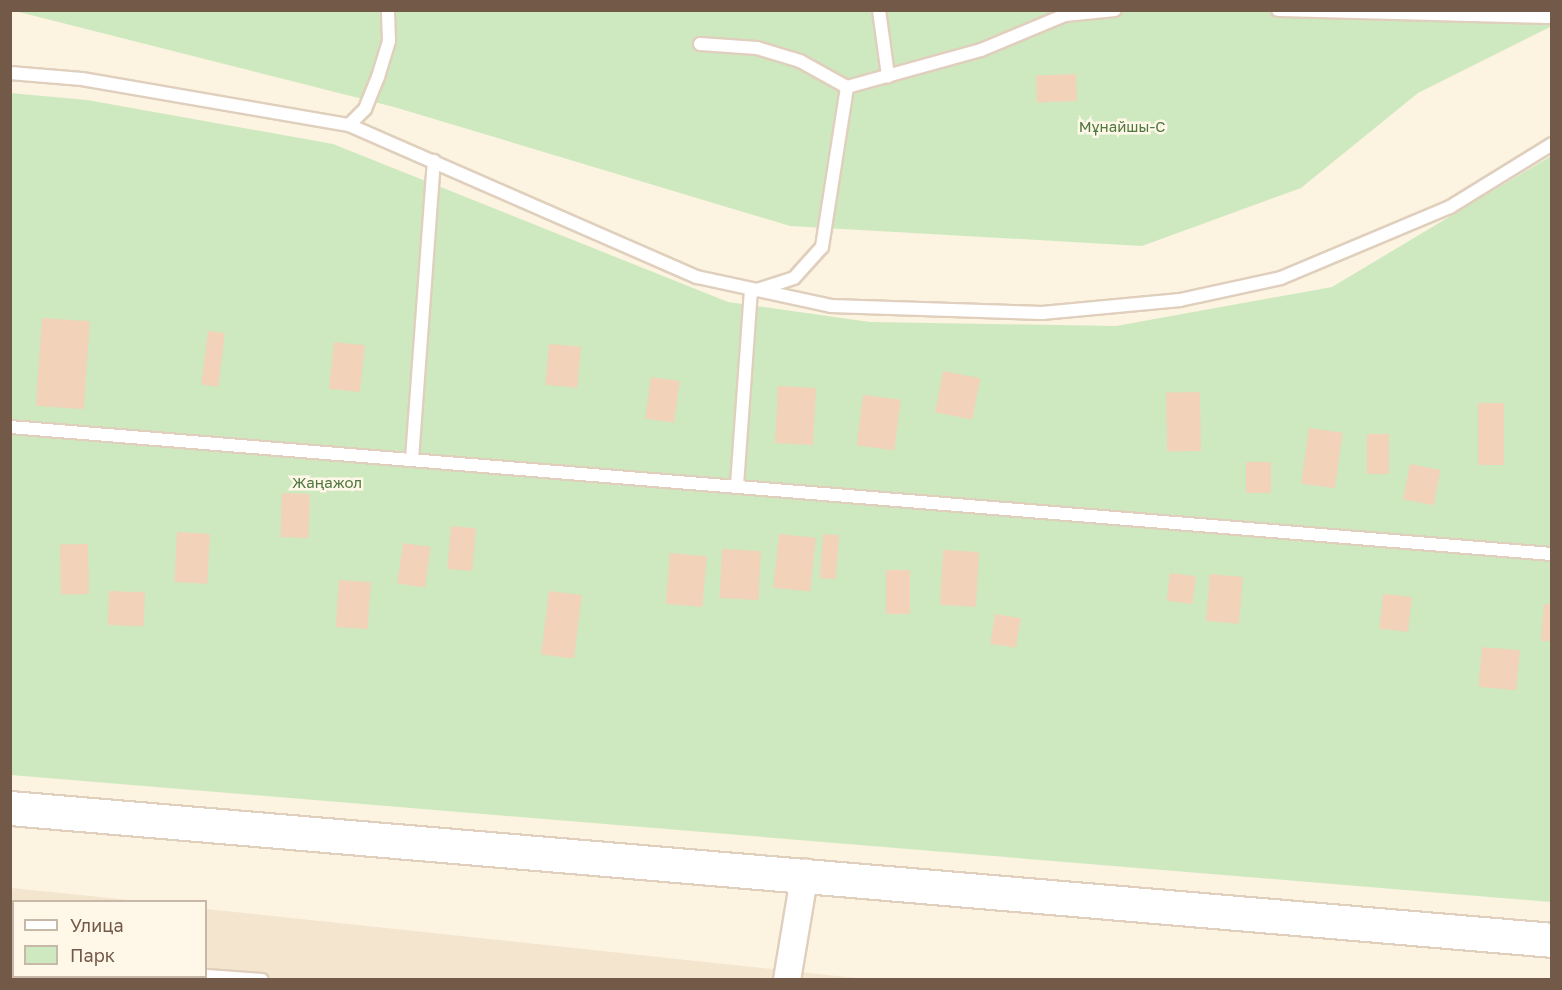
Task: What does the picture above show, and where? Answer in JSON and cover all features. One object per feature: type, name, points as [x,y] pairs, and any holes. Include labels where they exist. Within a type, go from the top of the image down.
[{"type":"street","points":[[10,808],[806,873],[1551,940]]},
{"type":"street","points":[[787,980],[806,873]]},
{"type":"lane","points":[[350,125],[365,109],[378,77],[389,41],[388,10]]},
{"type":"lane","points":[[879,10],[888,76]]},
{"type":"lane","points":[[700,44],[757,48],[800,61],[847,87],[981,50],[1065,15],[1116,10]]},
{"type":"lane","points":[[1278,10],[1551,17]]},
{"type":"lane","points":[[10,73],[82,80],[350,125],[697,277],[751,292],[831,306],[1041,313],[1180,300],[1281,278],[1450,207],[1551,144]]},
{"type":"lane","points":[[751,292],[794,278],[822,247],[847,87]]},
{"type":"lane","points":[[412,459],[434,161]]},
{"type":"lane","points":[[736,485],[751,292]]},
{"type":"lane","points":[[10,427],[736,485],[1551,554]]},
{"type":"lane","points":[[207,976],[262,980]]},
{"type":"shaded area","points":[[11,888],[129,900],[12,900],[12,978],[207,978],[207,909],[865,979],[11,980]]},
{"type":"green space","name":"Мұнайшы-С","points":[[11,10],[1551,10],[1552,26],[1418,93],[1301,188],[1142,246],[790,226],[394,107]]},
{"type":"green space","name":"Жаңажол","points":[[10,93],[87,100],[333,144],[728,302],[870,322],[1116,326],[1332,287],[1551,156],[1551,902],[11,775]]},
{"type":"building","points":[[1076,74],[1077,101],[1037,102],[1036,75]]},
{"type":"building","points":[[42,318],[90,321],[84,409],[36,406]]},
{"type":"building","points":[[208,331],[225,333],[218,387],[201,385]]},
{"type":"building","points":[[334,342],[365,345],[360,392],[329,389]]},
{"type":"building","points":[[549,344],[581,347],[577,388],[545,385]]},
{"type":"building","points":[[943,371],[980,378],[972,419],[935,412]]},
{"type":"building","points":[[651,377],[680,381],[674,423],[645,419]]},
{"type":"building","points":[[778,386],[816,388],[813,445],[775,443]]},
{"type":"building","points":[[1200,392],[1201,451],[1167,452],[1166,393]]},
{"type":"building","points":[[863,395],[901,400],[895,450],[857,446]]},
{"type":"building","points":[[1478,403],[1504,403],[1504,465],[1478,465]]},
{"type":"building","points":[[1309,428],[1343,433],[1335,488],[1301,483]]},
{"type":"building","points":[[1367,434],[1389,434],[1389,474],[1367,474]]},
{"type":"building","points":[[1246,462],[1271,462],[1271,493],[1246,493]]},
{"type":"building","points":[[1410,464],[1440,470],[1434,505],[1403,499]]},
{"type":"building","points":[[282,493],[310,494],[308,538],[280,537]]},
{"type":"building","points":[[451,526],[476,528],[472,571],[447,569]]},
{"type":"building","points":[[177,532],[210,534],[207,584],[174,582]]},
{"type":"building","points":[[779,534],[816,538],[810,592],[773,588]]},
{"type":"building","points":[[823,534],[839,535],[836,579],[820,578]]},
{"type":"building","points":[[403,543],[431,547],[425,587],[397,584]]},
{"type":"building","points":[[60,544],[88,544],[89,594],[61,594]]},
{"type":"building","points":[[722,549],[761,551],[758,600],[719,598]]},
{"type":"building","points":[[943,550],[979,552],[976,607],[940,605]]},
{"type":"building","points":[[670,553],[707,556],[702,607],[666,604]]},
{"type":"building","points":[[886,570],[910,570],[910,614],[886,614]]},
{"type":"building","points":[[1170,573],[1196,576],[1192,604],[1167,601]]},
{"type":"building","points":[[1210,574],[1243,577],[1239,624],[1206,621]]},
{"type":"building","points":[[339,580],[371,582],[368,629],[336,627]]},
{"type":"building","points":[[109,591],[145,592],[144,626],[108,625]]},
{"type":"building","points":[[549,591],[582,595],[574,659],[541,655]]},
{"type":"building","points":[[1383,594],[1412,597],[1408,632],[1379,629]]},
{"type":"building","points":[[1544,604],[1552,604],[1552,641],[1541,641]]},
{"type":"building","points":[[995,614],[1021,618],[1016,648],[990,644]]},
{"type":"building","points":[[1482,647],[1520,650],[1516,690],[1479,687]]}]
